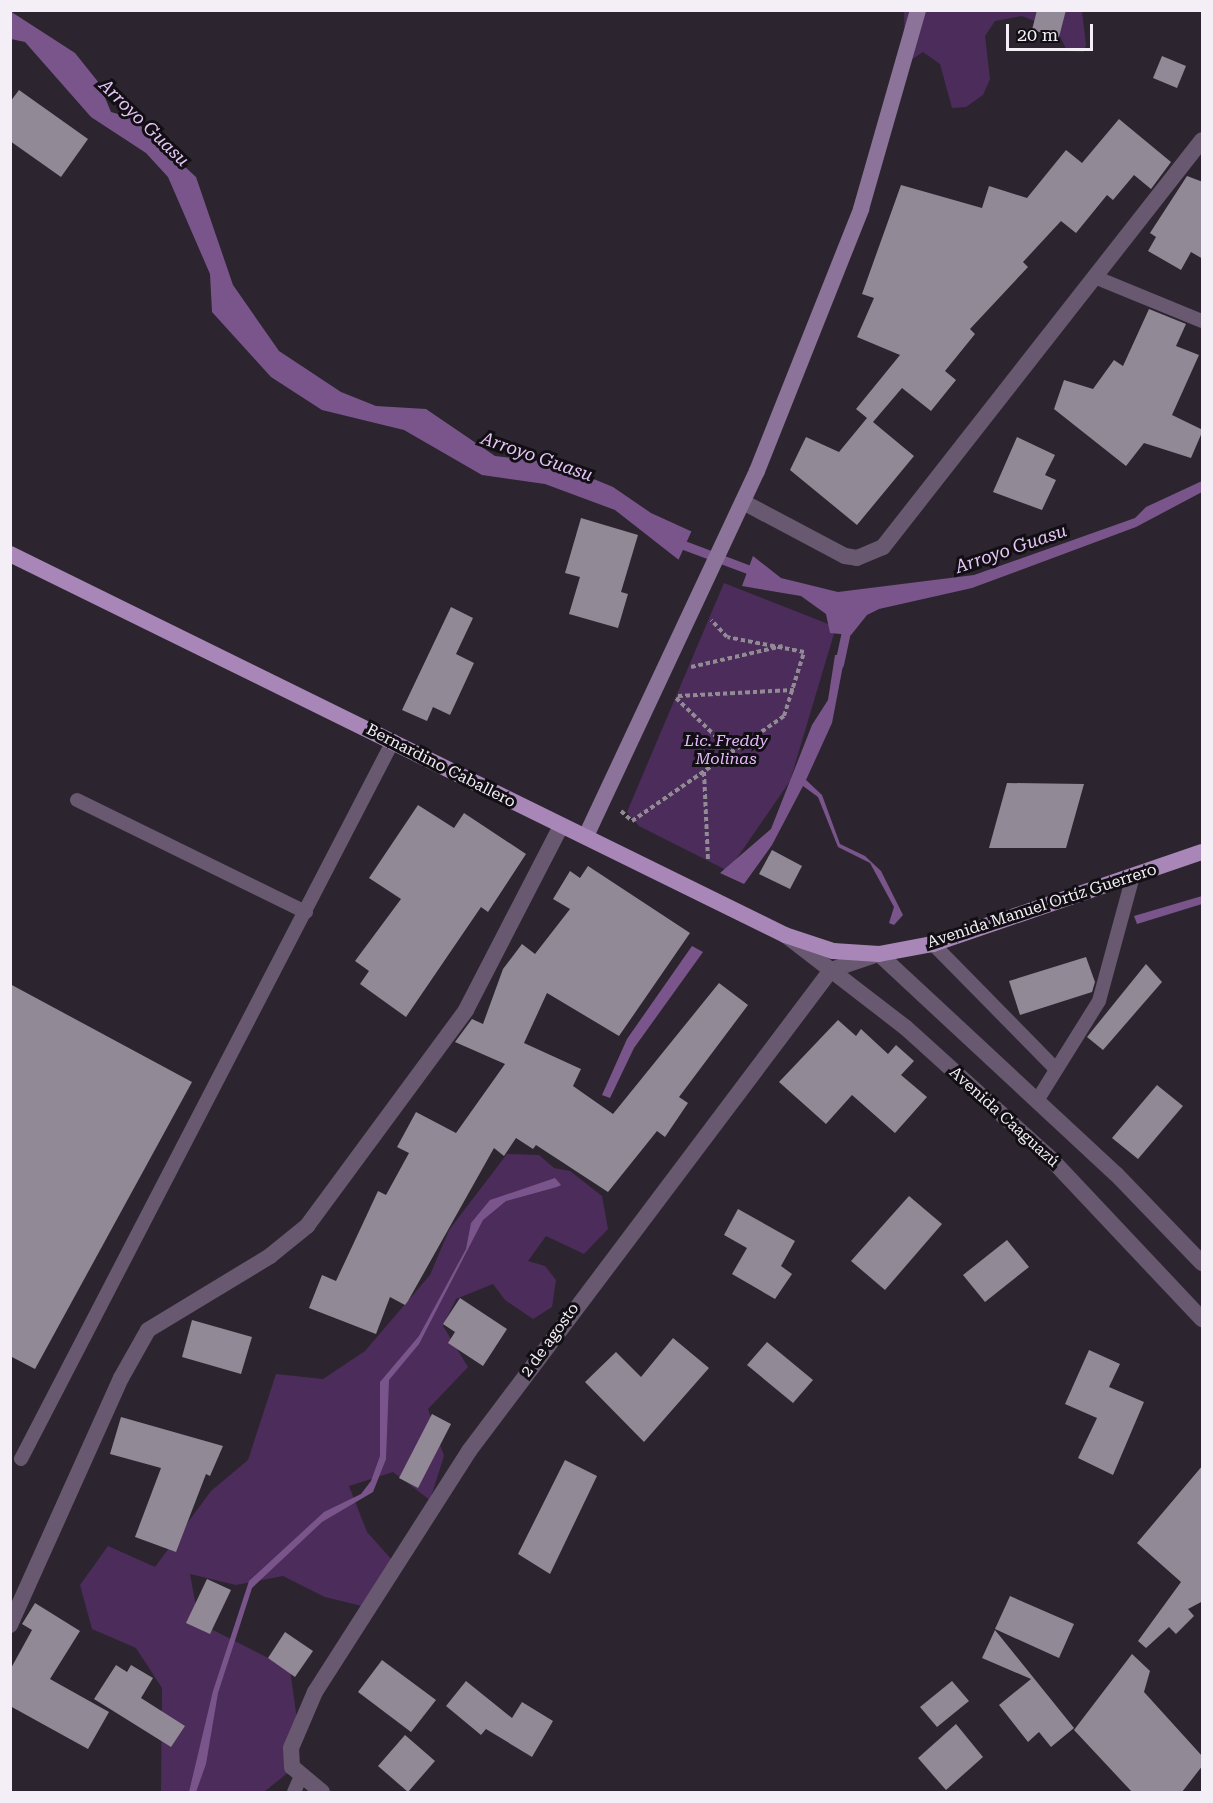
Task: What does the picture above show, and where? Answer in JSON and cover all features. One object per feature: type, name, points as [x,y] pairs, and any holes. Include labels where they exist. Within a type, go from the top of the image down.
[{"type":"main road","points":[[586,836],[727,539],[861,209],[918,10]]},
{"type":"main road","name":"Bernardino Caballero","points":[[10,554],[785,935],[833,951],[879,954]]},
{"type":"main road","name":"Avenida Manuel Ortíz Guerrero","points":[[879,954],[933,944],[1203,852]]},
{"type":"street","points":[[743,502],[844,556],[857,558],[883,547],[1097,278],[1203,140]]},
{"type":"street","points":[[10,1625],[121,1378],[148,1330],[270,1256],[307,1226],[466,1010],[561,826]]},
{"type":"street","name":"Avenida Caaguazú","points":[[785,935],[904,1027],[1052,1160],[1203,1319]]},
{"type":"street","points":[[831,970],[879,954]]},
{"type":"street","name":"Avenida Caaguazú","points":[[879,954],[1038,1099],[1203,1263]]},
{"type":"street","name":"2 de agosto","points":[[301,1776],[292,1767],[291,1748],[315,1692],[469,1451],[831,970]]},
{"type":"street","points":[[301,1776],[322,1792]]},
{"type":"lane","points":[[1097,278],[1203,321]]},
{"type":"lane","points":[[21,1459],[393,741]]},
{"type":"lane","points":[[77,800],[306,912]]},
{"type":"lane","points":[[1038,1099],[1100,1001],[1133,876]]},
{"type":"lane","points":[[933,944],[1056,1069]]},
{"type":"lane","points":[[294,1792],[301,1776]]},
{"type":"path","points":[[606,798],[632,820],[784,716],[804,652],[788,645],[727,637],[697,600]]},
{"type":"path","points":[[670,662],[686,668],[788,645]]},
{"type":"path","points":[[732,752],[674,696],[794,690]]},
{"type":"path","points":[[704,771],[708,861]]},
{"type":"green space","points":[[904,11],[1082,11],[1086,45],[1084,52],[1067,51],[1057,30],[1022,16],[995,21],[985,36],[990,79],[983,95],[966,107],[952,108],[940,64],[923,52],[905,64]]},
{"type":"green space","name":"Lic. Freddy Molinas","points":[[724,583],[836,627],[790,781],[728,871],[639,826],[627,812]]},
{"type":"green space","points":[[507,1154],[539,1155],[554,1168],[570,1171],[602,1196],[608,1229],[584,1254],[546,1236],[528,1261],[545,1266],[556,1280],[552,1307],[533,1319],[505,1300],[493,1284],[456,1299],[443,1326],[468,1367],[428,1409],[444,1456],[430,1500],[393,1472],[349,1486],[367,1532],[400,1569],[374,1609],[325,1597],[283,1576],[236,1585],[190,1574],[199,1623],[290,1669],[297,1720],[290,1771],[264,1792],[161,1792],[162,1688],[136,1648],[92,1629],[80,1585],[108,1546],[155,1567],[211,1491],[248,1460],[276,1374],[323,1379],[365,1351],[430,1275],[449,1230]]},
{"type":"shaded area","points":[[10,11],[75,53],[99,83],[111,112],[132,118],[196,177],[233,285],[279,351],[341,392],[376,406],[426,409],[495,456],[555,463],[613,487],[651,513],[697,534],[684,564],[615,510],[545,484],[482,475],[404,430],[322,410],[271,377],[212,312],[210,274],[168,177],[146,153],[91,117],[25,42],[11,39]]},
{"type":"shaded area","points":[[1202,481],[1202,492],[1136,527],[972,588],[879,609],[867,615],[851,635],[830,633],[826,614],[801,596],[742,586],[753,556],[781,578],[838,592],[974,575],[1135,518],[1146,507]]},
{"type":"shaded area","points":[[835,655],[845,655],[832,723],[806,780],[822,795],[840,844],[865,856],[881,871],[903,915],[894,925],[889,923],[894,907],[870,863],[838,847],[818,797],[803,786],[772,845],[744,884],[720,873],[771,829],[812,725],[828,700]]},
{"type":"shaded area","points":[[1202,896],[1202,904],[1137,924],[1134,916]]},
{"type":"shaded area","points":[[692,946],[703,952],[634,1048],[610,1098],[602,1095],[627,1039]]},
{"type":"shaded area","points":[[555,1178],[561,1185],[506,1201],[483,1220],[419,1344],[389,1380],[386,1459],[373,1492],[322,1522],[252,1588],[218,1693],[206,1764],[196,1792],[189,1792],[213,1691],[249,1581],[324,1512],[361,1494],[371,1481],[380,1456],[380,1382],[419,1336],[466,1249],[471,1223],[490,1200]]},
{"type":"pier","points":[[693,528],[700,535],[683,567],[677,563]]},
{"type":"building","points":[[1037,10],[1066,10],[1059,37],[1032,30]]},
{"type":"building","points":[[1162,56],[1186,66],[1177,88],[1153,78]]},
{"type":"building","points":[[19,90],[88,139],[61,177],[10,141],[10,102]]},
{"type":"building","points":[[1119,119],[1171,162],[1151,189],[1134,175],[1113,200],[1107,195],[1076,233],[1061,221],[1023,262],[1028,267],[970,329],[975,334],[945,371],[956,380],[931,411],[902,388],[873,422],[914,456],[857,525],[790,470],[806,437],[839,452],[867,418],[856,409],[900,355],[857,337],[874,298],[862,294],[901,185],[982,208],[989,186],[1027,198],[1066,150],[1082,163]]},
{"type":"building","points":[[1187,176],[1203,182],[1203,259],[1191,252],[1181,270],[1148,251],[1156,237],[1150,233]]},
{"type":"building","points":[[1149,309],[1186,324],[1176,346],[1199,355],[1172,415],[1203,430],[1191,458],[1144,443],[1126,466],[1054,409],[1064,380],[1093,389],[1114,360],[1123,366]]},
{"type":"building","points":[[1017,437],[1055,455],[1045,475],[1056,480],[1042,510],[993,492]]},
{"type":"building","points":[[581,518],[638,535],[621,592],[628,594],[618,628],[569,614],[580,577],[565,573]]},
{"type":"building","points":[[451,607],[473,618],[456,654],[474,663],[450,715],[433,707],[427,721],[402,710]]},
{"type":"building","points":[[1007,783],[1084,784],[1066,848],[989,848]]},
{"type":"building","points":[[418,805],[454,828],[464,813],[526,854],[488,912],[481,907],[406,1017],[360,984],[369,971],[355,961],[401,899],[369,878]]},
{"type":"building","points":[[772,850],[802,866],[790,889],[759,874]]},
{"type":"building","points":[[588,866],[690,933],[619,1036],[547,993],[524,1043],[581,1069],[573,1086],[613,1114],[719,983],[748,1005],[679,1097],[688,1103],[665,1137],[657,1131],[608,1192],[536,1145],[533,1149],[516,1138],[504,1156],[494,1148],[408,1301],[405,1305],[390,1297],[376,1334],[309,1308],[322,1275],[336,1281],[378,1191],[386,1195],[409,1153],[397,1147],[416,1112],[456,1133],[505,1064],[455,1042],[472,1019],[483,1024],[503,969],[522,944],[535,954],[570,909],[553,899],[570,871],[580,878]]},
{"type":"building","points":[[1086,957],[1095,982],[1092,992],[1020,1015],[1009,981]]},
{"type":"building","points":[[1146,964],[1162,982],[1103,1050],[1087,1037]]},
{"type":"building","points":[[10,984],[192,1082],[35,1369],[10,1356]]},
{"type":"building","points":[[838,1020],[856,1036],[861,1029],[888,1054],[896,1045],[914,1061],[901,1075],[927,1097],[895,1133],[852,1095],[826,1124],[779,1082]]},
{"type":"building","points":[[1157,1085],[1183,1106],[1138,1159],[1112,1138]]},
{"type":"building","points":[[909,1196],[942,1224],[885,1290],[851,1261]]},
{"type":"building","points":[[738,1209],[795,1241],[781,1266],[792,1274],[775,1299],[732,1274],[747,1248],[724,1235]]},
{"type":"building","points":[[1007,1240],[1029,1267],[985,1302],[963,1275]]},
{"type":"building","points":[[460,1298],[507,1329],[483,1366],[448,1343],[455,1332],[443,1324]]},
{"type":"building","points":[[192,1320],[252,1337],[241,1374],[182,1357]]},
{"type":"building","points":[[673,1338],[709,1368],[644,1442],[585,1382],[616,1352],[641,1377]]},
{"type":"building","points":[[767,1342],[813,1380],[793,1403],[747,1365]]},
{"type":"building","points":[[1089,1350],[1120,1364],[1109,1387],[1144,1402],[1113,1475],[1078,1458],[1097,1418],[1065,1404]]},
{"type":"building","points":[[432,1414],[451,1424],[418,1488],[399,1478]]},
{"type":"building","points":[[121,1417],[223,1446],[210,1476],[206,1474],[176,1552],[135,1537],[161,1468],[110,1454]]},
{"type":"building","points":[[565,1460],[597,1476],[550,1574],[518,1554]]},
{"type":"building","points":[[1203,1465],[1203,1601],[1188,1609],[1194,1616],[1176,1634],[1169,1627],[1146,1648],[1138,1641],[1181,1582],[1137,1543]]},
{"type":"building","points":[[207,1579],[231,1590],[210,1634],[186,1623]]},
{"type":"building","points":[[1010,1596],[1074,1624],[1059,1658],[995,1629]]},
{"type":"building","points":[[35,1603],[80,1631],[50,1679],[109,1712],[88,1749],[10,1706],[10,1670],[32,1630],[22,1624]]},
{"type":"building","points":[[995,1630],[1074,1728],[1051,1747],[1039,1732],[1028,1742],[999,1705],[1031,1679],[982,1658]]},
{"type":"building","points":[[285,1632],[313,1651],[295,1677],[268,1658]]},
{"type":"building","points":[[1132,1654],[1150,1671],[1144,1692],[1203,1757],[1203,1765],[1182,1792],[1132,1792],[1074,1730]]},
{"type":"building","points":[[382,1660],[436,1700],[411,1732],[358,1692]]},
{"type":"building","points":[[116,1665],[127,1672],[131,1665],[153,1678],[141,1698],[185,1726],[171,1747],[94,1699]]},
{"type":"building","points":[[466,1681],[512,1718],[522,1702],[553,1721],[532,1757],[486,1729],[481,1735],[446,1706]]},
{"type":"building","points":[[952,1681],[969,1701],[937,1727],[920,1707]]},
{"type":"building","points":[[956,1724],[983,1757],[946,1790],[918,1758]]},
{"type":"building","points":[[405,1735],[435,1761],[408,1792],[378,1766]]},
{"type":"waterway","name":"Arroyo Guasu","points":[[681,544],[758,573]]},
{"type":"waterway","points":[[839,664],[848,622]]}]
